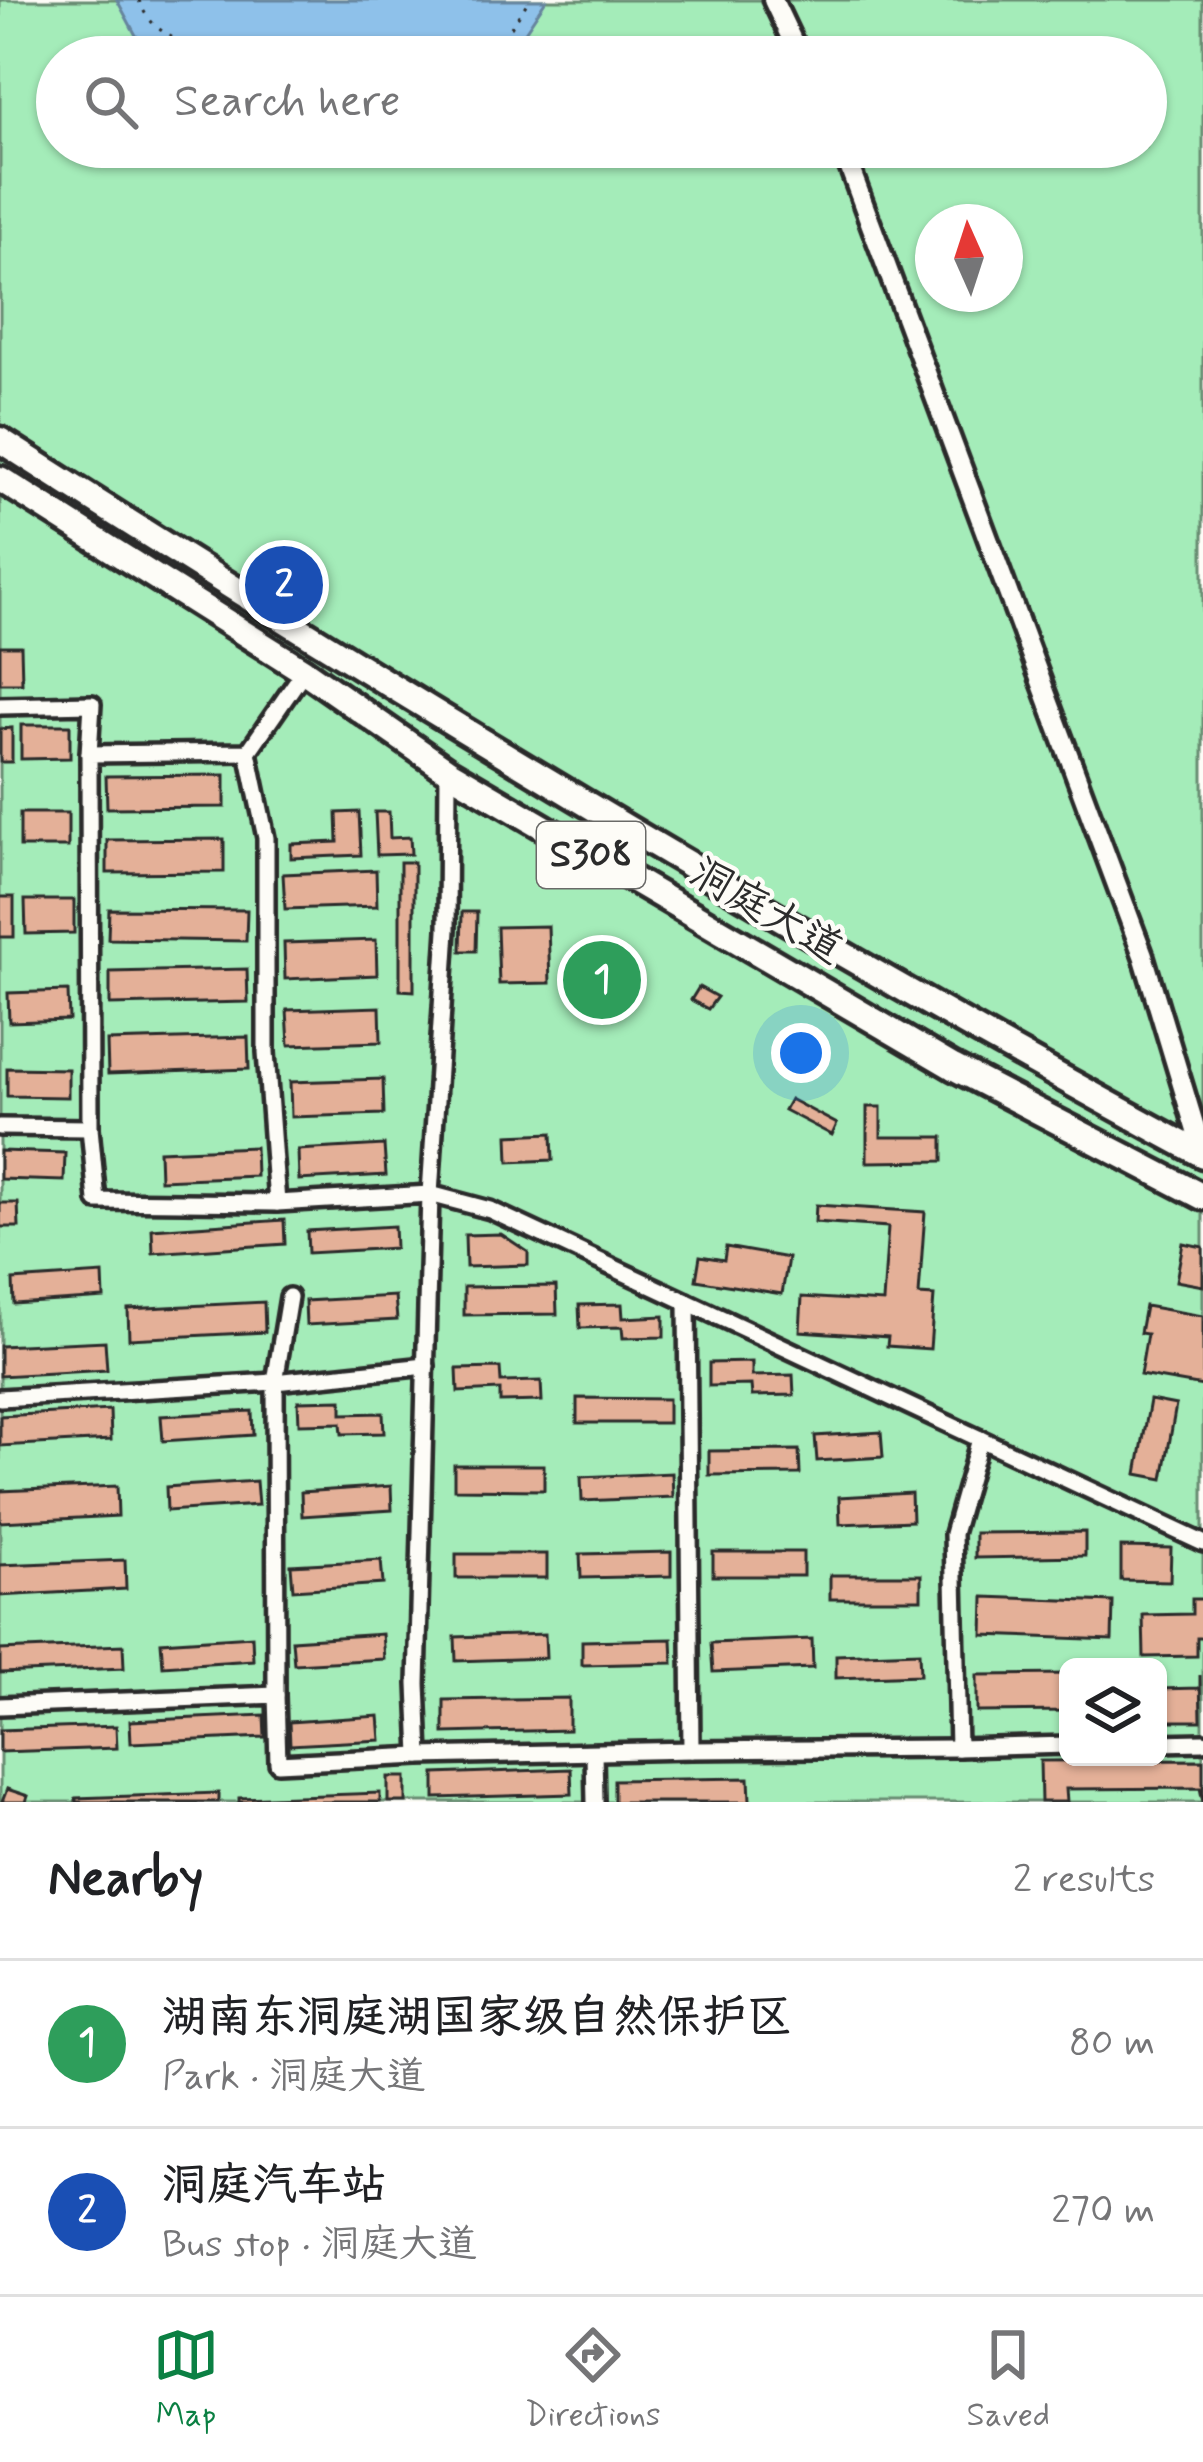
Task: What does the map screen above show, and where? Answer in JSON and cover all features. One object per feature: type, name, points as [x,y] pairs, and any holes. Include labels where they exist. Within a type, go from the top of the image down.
[{"type":"main road","name":"洞庭大道","points":[[0,440],[248,599],[962,1024],[1203,1154]]},
{"type":"main road","name":"洞庭大道","points":[[0,479],[304,671],[448,771],[953,1067],[1203,1197]]},
{"type":"street","points":[[773,0],[790,36]]},
{"type":"street","points":[[850,168],[1143,955],[1203,1154]]},
{"type":"street","points":[[277,1203],[266,1052],[266,838],[248,752],[304,671]]},
{"type":"street","points":[[0,706],[92,704],[90,1129],[97,1201],[277,1203],[430,1194],[490,1210],[1203,1543]]},
{"type":"street","points":[[89,754],[248,752]]},
{"type":"street","points":[[420,1756],[417,1684],[430,1194],[447,930],[448,771]]},
{"type":"street","points":[[0,1127],[90,1129]]},
{"type":"street","points":[[290,1298],[275,1382],[278,1763],[420,1756],[1059,1745]]},
{"type":"street","points":[[687,1302],[692,1750]]},
{"type":"street","points":[[0,1397],[275,1382],[426,1366]]},
{"type":"street","points":[[958,1748],[953,1534],[980,1439]]},
{"type":"street","points":[[0,1706],[276,1695]]},
{"type":"street","points":[[1167,1743],[1203,1742]]},
{"type":"street","points":[[594,1753],[595,1802]]},
{"type":"path","points":[[139,0],[155,27],[174,36]]},
{"type":"path","points":[[505,36],[529,0]]},
{"type":"green space","points":[[0,0],[1203,0],[1203,1802],[0,1802]]},
{"type":"water","points":[[117,0],[546,0],[522,36],[136,36]]},
{"type":"building","points":[[0,646],[21,646],[22,683],[0,683]]},
{"type":"building","points":[[21,725],[70,725],[70,758],[21,759]]},
{"type":"building","points":[[12,728],[12,762],[0,762],[0,729]]},
{"type":"building","points":[[225,775],[225,807],[107,808],[106,776]]},
{"type":"building","points":[[359,812],[361,855],[291,858],[291,844],[338,842],[337,813]]},
{"type":"building","points":[[375,812],[389,812],[390,838],[410,837],[411,854],[377,855]]},
{"type":"building","points":[[20,813],[68,813],[68,847],[20,847]]},
{"type":"building","points":[[224,839],[224,872],[107,873],[107,840]]},
{"type":"building","points":[[400,862],[414,862],[414,991],[400,990]]},
{"type":"building","points":[[376,870],[377,906],[285,909],[283,874]]},
{"type":"building","points":[[0,897],[14,897],[14,937],[0,937]]},
{"type":"building","points":[[25,900],[74,900],[74,933],[26,934]]},
{"type":"building","points":[[109,909],[247,910],[246,941],[108,939]]},
{"type":"building","points":[[462,912],[477,912],[476,951],[461,951]]},
{"type":"building","points":[[548,926],[550,983],[499,984],[497,927]]},
{"type":"building","points":[[376,940],[377,975],[285,979],[284,943]]},
{"type":"building","points":[[247,969],[248,1002],[110,1005],[110,972]]},
{"type":"building","points":[[699,987],[717,997],[708,1009],[691,1000]]},
{"type":"building","points":[[68,991],[69,1020],[9,1022],[8,993]]},
{"type":"building","points":[[380,1007],[381,1042],[289,1045],[287,1010]]},
{"type":"building","points":[[248,1037],[249,1069],[108,1074],[107,1041]]},
{"type":"building","points":[[7,1068],[68,1069],[68,1097],[7,1096]]},
{"type":"building","points":[[383,1079],[384,1114],[291,1117],[290,1082]]},
{"type":"building","points":[[790,1099],[837,1124],[832,1135],[784,1110]]},
{"type":"building","points":[[867,1107],[881,1107],[881,1137],[943,1137],[943,1161],[867,1162]]},
{"type":"building","points":[[552,1133],[553,1160],[509,1162],[508,1135]]},
{"type":"building","points":[[384,1145],[386,1175],[299,1180],[298,1150]]},
{"type":"building","points":[[255,1147],[256,1176],[160,1180],[159,1151]]},
{"type":"building","points":[[0,1151],[65,1153],[64,1181],[0,1179]]},
{"type":"building","points":[[0,1203],[18,1203],[19,1227],[0,1227]]},
{"type":"building","points":[[816,1205],[925,1212],[919,1295],[934,1296],[930,1349],[887,1346],[888,1337],[800,1331],[802,1297],[883,1302],[888,1227],[815,1222]]},
{"type":"building","points":[[284,1220],[285,1244],[153,1253],[152,1229]]},
{"type":"building","points":[[394,1226],[395,1248],[308,1253],[307,1231]]},
{"type":"building","points":[[501,1234],[528,1252],[528,1265],[466,1267],[465,1235]]},
{"type":"building","points":[[1183,1243],[1203,1247],[1203,1286],[1176,1281]]},
{"type":"building","points":[[726,1247],[788,1258],[782,1294],[696,1280],[700,1256],[724,1260]]},
{"type":"building","points":[[103,1274],[104,1298],[14,1304],[13,1280]]},
{"type":"building","points":[[556,1286],[557,1314],[464,1315],[464,1287]]},
{"type":"building","points":[[395,1296],[397,1320],[306,1325],[305,1301]]},
{"type":"building","points":[[264,1302],[265,1332],[129,1339],[128,1309]]},
{"type":"building","points":[[622,1304],[623,1318],[664,1316],[664,1337],[623,1338],[622,1327],[580,1328],[579,1305]]},
{"type":"building","points":[[1145,1306],[1203,1316],[1203,1386],[1140,1375],[1147,1334],[1140,1333]]},
{"type":"building","points":[[105,1341],[107,1370],[0,1376],[0,1346]]},
{"type":"building","points":[[752,1362],[752,1376],[793,1375],[794,1395],[752,1396],[751,1385],[709,1386],[709,1363]]},
{"type":"building","points":[[500,1368],[501,1382],[541,1381],[542,1401],[500,1402],[500,1390],[458,1392],[457,1369]]},
{"type":"building","points":[[577,1398],[668,1399],[668,1423],[577,1423]]},
{"type":"building","points":[[342,1400],[342,1414],[383,1413],[384,1433],[342,1434],[341,1423],[299,1424],[298,1401]]},
{"type":"building","points":[[1150,1400],[1176,1405],[1163,1479],[1137,1474]]},
{"type":"building","points":[[110,1410],[111,1440],[0,1446],[0,1416]]},
{"type":"building","points":[[252,1411],[253,1435],[163,1441],[161,1416]]},
{"type":"building","points":[[881,1432],[883,1457],[817,1461],[815,1436]]},
{"type":"building","points":[[799,1450],[800,1474],[709,1475],[709,1451]]},
{"type":"building","points":[[454,1465],[544,1465],[544,1490],[454,1489]]},
{"type":"building","points":[[672,1473],[673,1497],[582,1501],[581,1477]]},
{"type":"building","points":[[256,1481],[258,1505],[167,1511],[166,1487]]},
{"type":"building","points":[[117,1486],[118,1516],[0,1522],[0,1491]]},
{"type":"building","points":[[391,1486],[392,1510],[302,1516],[301,1492]]},
{"type":"building","points":[[911,1493],[912,1521],[840,1524],[839,1497]]},
{"type":"building","points":[[1085,1532],[1085,1556],[975,1558],[975,1533]]},
{"type":"building","points":[[1121,1547],[1171,1548],[1170,1581],[1121,1580]]},
{"type":"building","points":[[671,1552],[671,1576],[581,1578],[580,1554]]},
{"type":"building","points":[[713,1552],[803,1552],[803,1576],[713,1576]]},
{"type":"building","points":[[456,1554],[547,1554],[547,1578],[456,1578]]},
{"type":"building","points":[[125,1560],[126,1589],[0,1596],[0,1565]]},
{"type":"building","points":[[381,1560],[383,1584],[293,1590],[291,1565]]},
{"type":"building","points":[[830,1575],[921,1575],[921,1599],[830,1599]]},
{"type":"building","points":[[984,1597],[1113,1602],[1112,1640],[983,1635]]},
{"type":"building","points":[[1192,1599],[1203,1599],[1203,1638],[1197,1638],[1197,1656],[1144,1657],[1143,1615],[1192,1614]]},
{"type":"building","points":[[382,1634],[384,1659],[294,1664],[292,1640]]},
{"type":"building","points":[[545,1634],[546,1658],[456,1661],[455,1637]]},
{"type":"building","points":[[252,1636],[253,1660],[163,1666],[161,1642]]},
{"type":"building","points":[[672,1639],[673,1663],[582,1665],[582,1641]]},
{"type":"building","points":[[812,1639],[813,1668],[713,1672],[711,1643]]},
{"type":"building","points":[[123,1645],[124,1668],[0,1673],[0,1650]]},
{"type":"building","points":[[919,1652],[920,1675],[836,1678],[836,1655]]},
{"type":"building","points":[[1059,1674],[1059,1711],[977,1712],[977,1675]]},
{"type":"building","points":[[1200,1675],[1201,1721],[1167,1721],[1167,1689],[1200,1688]]},
{"type":"building","points":[[569,1698],[569,1730],[444,1733],[444,1700]]},
{"type":"building","points":[[264,1715],[265,1737],[131,1743],[130,1721]]},
{"type":"building","points":[[379,1716],[381,1740],[290,1745],[289,1722]]},
{"type":"building","points":[[116,1726],[117,1748],[0,1752],[0,1730]]},
{"type":"building","points":[[1167,1760],[1203,1760],[1203,1802],[1200,1788],[1066,1789],[1067,1802],[1041,1802],[1040,1761],[1059,1761],[1059,1766],[1167,1766]]},
{"type":"building","points":[[571,1769],[572,1794],[435,1798],[435,1774]]},
{"type":"building","points":[[388,1777],[406,1777],[406,1802],[388,1802]]},
{"type":"building","points":[[749,1778],[750,1801],[780,1802],[614,1802],[614,1780]]},
{"type":"building","points":[[7,1789],[28,1796],[26,1802],[2,1802]]},
{"type":"building","points":[[218,1793],[218,1802],[76,1802],[76,1798]]},
{"type":"building","points":[[380,1793],[380,1802],[239,1802],[239,1798]]},
{"type":"place","name":"洞庭汽车站","points":[[284,585]]},
{"type":"place","name":"湖南东洞庭湖国家级自然保护区","points":[[602,980]]}]
